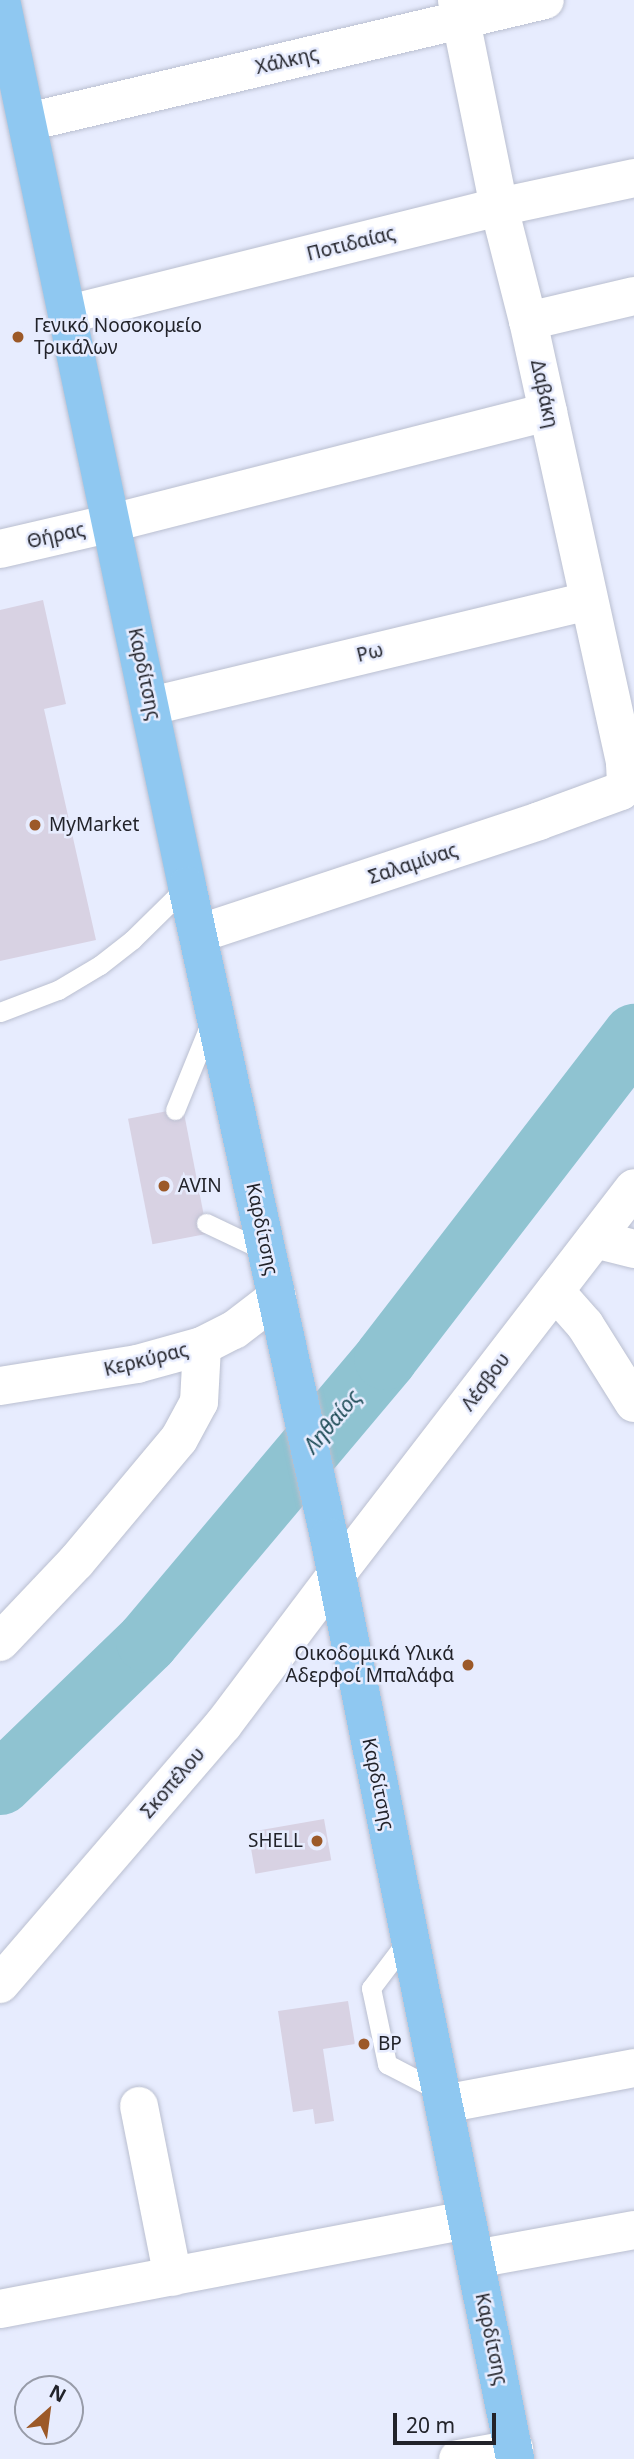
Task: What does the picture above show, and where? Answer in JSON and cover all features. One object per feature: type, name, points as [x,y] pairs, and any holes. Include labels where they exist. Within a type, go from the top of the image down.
[{"type":"main road","name":"Καρδίτσης","points":[[1,0],[187,886],[329,1537],[515,2454]]},
{"type":"street","name":"Χάλκης","points":[[28,122],[459,10],[545,0]]},
{"type":"street","name":"Δαβάκη","points":[[459,10],[499,207],[528,321],[628,774],[624,787]]},
{"type":"street","name":"Ποτιδαίας","points":[[69,314],[499,207],[634,178]]},
{"type":"street","points":[[528,321],[634,296]]},
{"type":"street","name":"Θήρας","points":[[0,549],[548,412]]},
{"type":"street","name":"Ρω","points":[[151,706],[589,601]]},
{"type":"street","name":"Σαλαμίνας","points":[[198,934],[539,821],[604,798],[624,787]]},
{"type":"street","name":"Λέσβου","points":[[336,1575],[634,1188]]},
{"type":"street","points":[[595,1239],[634,1249]]},
{"type":"street","points":[[555,1291],[585,1325],[634,1403]]},
{"type":"street","name":"Κερκύρας","points":[[0,1386],[137,1364],[202,1346],[234,1330],[277,1297]]},
{"type":"street","points":[[1,1640],[76,1562],[179,1438],[199,1402],[202,1346]]},
{"type":"street","name":"Σκοπέλου","points":[[0,1984],[223,1725],[336,1575]]},
{"type":"street","points":[[443,2098],[634,2068]]},
{"type":"street","points":[[139,2106],[173,2277]]},
{"type":"street","points":[[0,2309],[467,2220]]},
{"type":"street","points":[[475,2259],[634,2230]]},
{"type":"street","points":[[458,2459],[515,2454]]},
{"type":"lane","points":[[0,1012],[58,990],[100,965],[132,940],[187,886]]},
{"type":"lane","points":[[175,1110],[215,1011]]},
{"type":"lane","points":[[206,1223],[267,1252]]},
{"type":"building","name":"MyMarket","points":[[43,600],[66,704],[44,709],[96,940],[0,961],[0,610]]},
{"type":"building","points":[[183,1108],[207,1234],[152,1244],[128,1119]]},
{"type":"building","points":[[324,1819],[331,1860],[255,1874],[248,1832]]},
{"type":"building","points":[[348,2001],[355,2044],[323,2049],[334,2121],[315,2124],[313,2109],[293,2112],[278,2011]]},
{"type":"waterway","name":"Ληθαίος","points":[[0,1783],[147,1641],[385,1358],[634,1035]]},
{"type":"place","name":"Γενικό Νοσοκομείο Τρικάλων","points":[[18,337]]},
{"type":"place","name":"MyMarket","points":[[35,825]]},
{"type":"place","name":"AVIN","points":[[164,1186]]},
{"type":"place","name":"Οικοδομικά Υλικά Αδερφοί Μπαλάφα","points":[[468,1665]]},
{"type":"place","name":"SHELL","points":[[317,1841]]},
{"type":"place","name":"BP","points":[[364,2044]]}]
